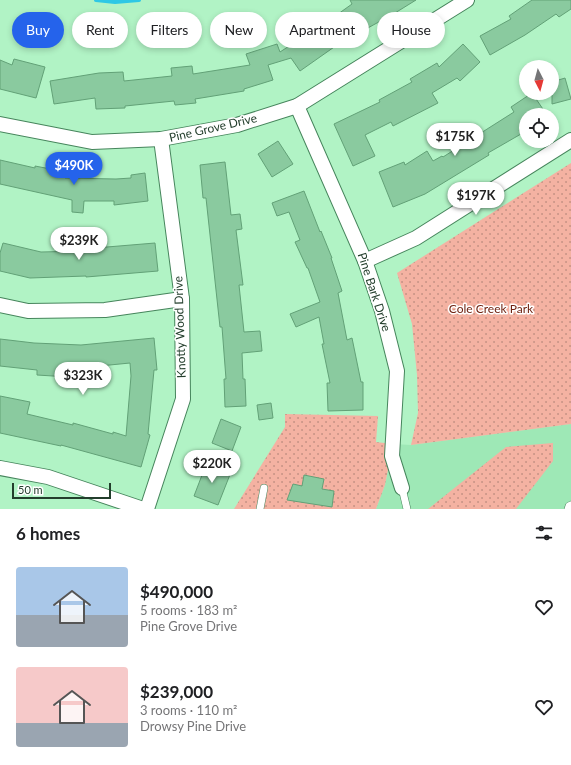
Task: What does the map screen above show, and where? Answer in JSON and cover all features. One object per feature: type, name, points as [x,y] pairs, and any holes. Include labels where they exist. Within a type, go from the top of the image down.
[{"type":"street","name":"Pine Grove Drive","points":[[0,124],[92,142],[161,139],[237,125],[297,106],[467,0]]},
{"type":"street","name":"Pine Bark Drive","points":[[297,106],[365,261],[382,311],[397,371],[392,456],[402,488]]},
{"type":"street","name":"Knotty Wood Drive","points":[[147,509],[183,399],[182,299],[161,139]]},
{"type":"street","points":[[365,261],[416,238],[571,140]]},
{"type":"street","points":[[0,305],[28,311],[105,310],[182,299]]},
{"type":"street","points":[[0,468],[48,477],[142,509]]},
{"type":"lane","points":[[260,509],[264,488]]},
{"type":"lane","points":[[402,488],[407,509]]},
{"type":"lane","points":[[568,509],[571,505]]},
{"type":"shaded area","points":[[571,424],[571,509],[376,509],[385,485],[393,444],[411,445]]},
{"type":"green space","name":"Cole Creek Park","points":[[571,163],[571,424],[411,445],[418,413],[417,375],[412,324],[397,273]]},
{"type":"green space","points":[[285,414],[378,416],[376,442],[393,444],[385,485],[376,509],[234,509],[285,427]]},
{"type":"green space","points":[[553,443],[553,461],[516,509],[428,509],[506,447]]},
{"type":"building","points":[[350,0],[416,0],[397,12],[377,12],[377,23],[369,27],[369,12],[341,12],[352,4]]},
{"type":"building","points":[[532,0],[571,0],[571,9],[559,17],[556,14],[525,35],[490,55],[480,36],[511,19],[509,16]]},
{"type":"building","points":[[463,44],[480,62],[460,81],[457,78],[432,93],[438,103],[393,126],[391,122],[365,135],[375,156],[353,166],[334,124],[380,102],[379,100],[412,82],[410,79],[437,63],[439,67]]},
{"type":"building","points":[[275,45],[275,48],[278,48],[280,52],[286,48],[333,48],[300,71],[291,58],[268,65],[273,80],[244,89],[244,91],[195,99],[196,103],[175,105],[174,101],[125,106],[125,108],[96,109],[95,98],[54,104],[50,81],[99,73],[123,72],[124,81],[172,76],[171,68],[192,66],[193,74],[250,65],[246,54]]},
{"type":"building","points":[[14,59],[45,67],[36,98],[0,89],[0,60],[12,65]]},
{"type":"building","points":[[565,78],[571,99],[552,104],[552,100],[559,100],[559,80]]},
{"type":"building","points":[[522,100],[537,100],[542,108],[519,108],[519,135],[488,153],[489,155],[425,194],[393,207],[379,172],[404,162],[405,165],[427,151],[433,161],[442,156],[443,157],[514,112],[511,107]]},
{"type":"building","points":[[278,141],[293,164],[272,177],[258,154]]},
{"type":"building","points":[[0,160],[35,168],[35,166],[66,172],[65,178],[116,179],[131,178],[131,175],[145,173],[148,201],[114,205],[114,201],[84,201],[83,213],[72,212],[72,200],[0,184]]},
{"type":"building","points":[[225,162],[231,215],[240,214],[242,229],[236,230],[243,285],[239,285],[244,332],[260,331],[262,351],[242,353],[246,406],[225,407],[224,379],[226,379],[222,327],[220,327],[206,198],[203,198],[200,165]]},
{"type":"building","points":[[304,191],[332,258],[342,291],[338,293],[347,340],[352,338],[361,382],[363,382],[363,410],[328,411],[327,383],[330,383],[322,344],[324,344],[319,317],[296,327],[290,314],[320,302],[308,268],[295,242],[300,240],[289,212],[277,216],[272,203]]},
{"type":"building","points":[[3,243],[41,252],[83,251],[83,249],[155,243],[158,271],[86,277],[30,278],[0,271],[0,253]]},
{"type":"building","points":[[154,338],[157,370],[154,370],[148,434],[150,435],[141,467],[61,445],[0,433],[0,396],[30,402],[27,414],[126,436],[131,376],[130,363],[69,369],[69,377],[37,375],[37,370],[0,366],[0,339],[34,343],[81,345]]},
{"type":"building","points":[[271,403],[273,418],[259,420],[257,405]]},
{"type":"building","points":[[221,419],[241,427],[232,451],[212,443]]},
{"type":"building","points":[[207,462],[231,472],[218,505],[194,496]]},
{"type":"building","points":[[304,475],[324,479],[322,489],[334,491],[332,507],[287,500],[293,484],[302,486]]},
{"type":"waterway","points":[[96,0],[115,2],[139,0]]}]
